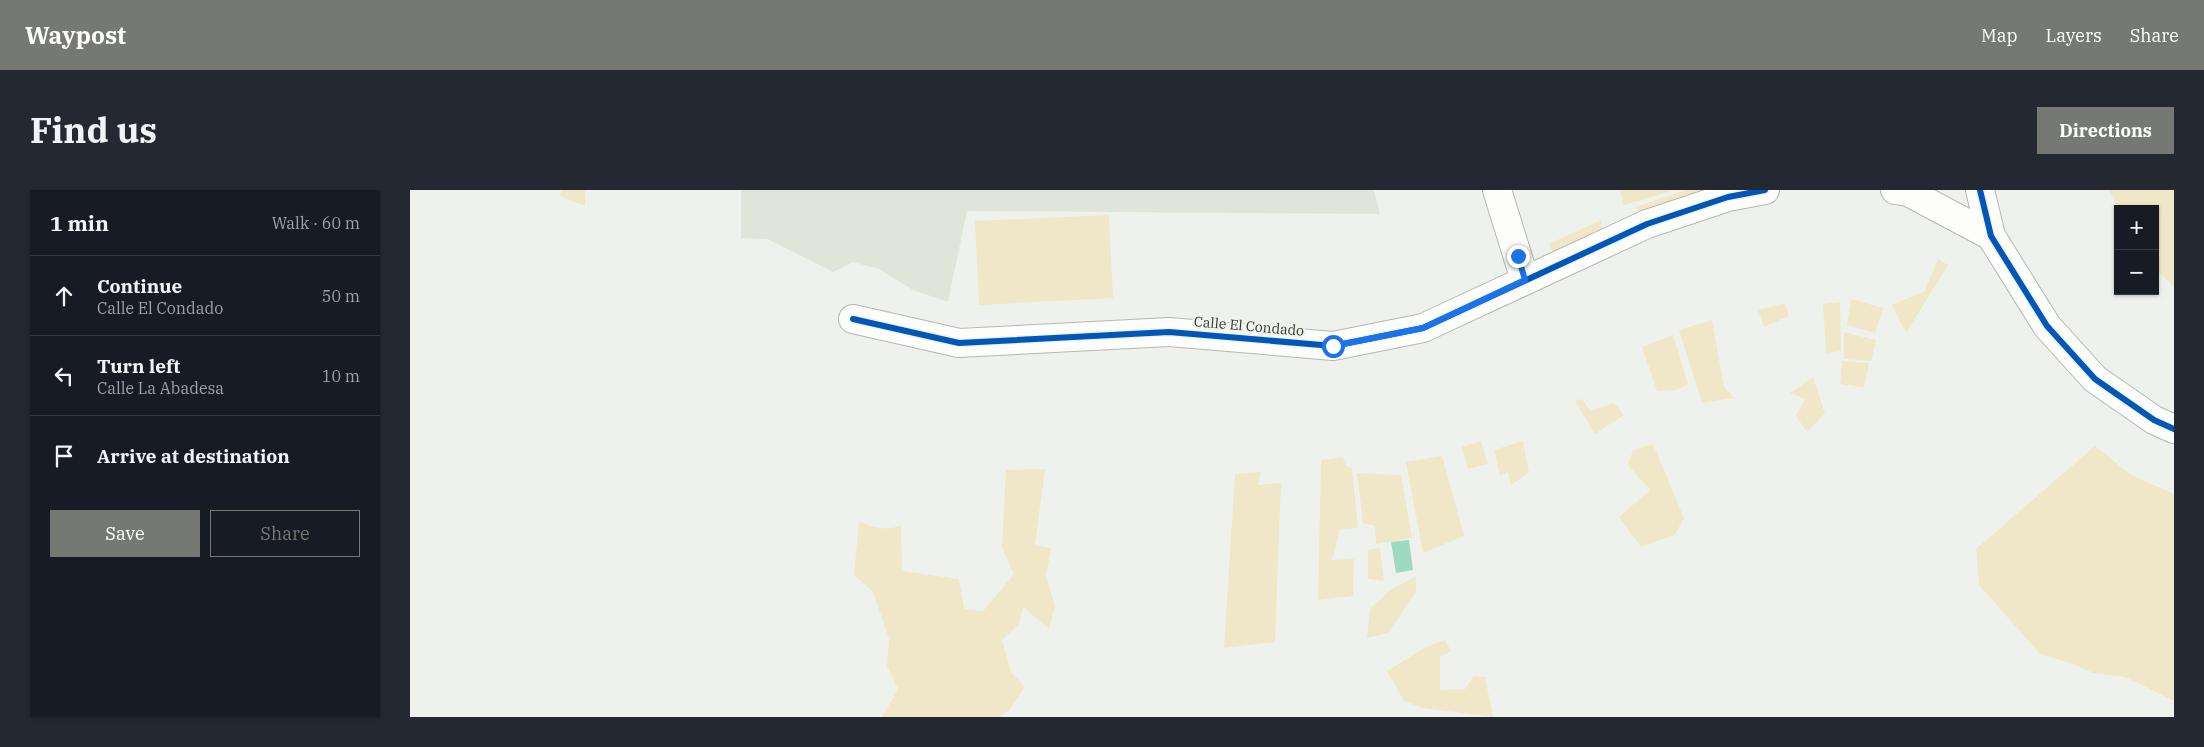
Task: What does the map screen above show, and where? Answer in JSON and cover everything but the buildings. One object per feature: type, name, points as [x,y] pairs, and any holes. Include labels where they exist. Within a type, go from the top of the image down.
[{"type":"street","points":[[1497,190],[1525,280]]},
{"type":"street","name":"Calle El Condado","points":[[853,319],[959,343],[1169,332],[1333,346],[1423,328],[1646,224],[1728,197],[1765,190]]},
{"type":"street","points":[[1896,190],[1908,192],[1991,236]]},
{"type":"street","points":[[1980,190],[1991,236],[2047,326],[2095,379],[2154,420],[2174,429]]},
{"type":"shaded area","points":[[561,190],[585,190],[585,206],[560,196]]},
{"type":"shaded area","points":[[741,190],[1374,190],[1380,214],[967,211],[948,302],[913,290],[879,269],[853,262],[833,272],[767,239],[741,238]]},
{"type":"shaded area","points":[[1620,190],[1674,190],[1624,205]]},
{"type":"shaded area","points":[[1686,190],[1714,190],[1639,214],[1636,207]]},
{"type":"shaded area","points":[[2109,190],[2174,190],[2174,287],[2159,273],[2159,205],[2116,205]]},
{"type":"shaded area","points":[[1109,215],[1113,298],[979,305],[975,221]]},
{"type":"shaded area","points":[[1601,220],[1602,231],[1553,252],[1549,244]]},
{"type":"shaded area","points":[[1938,259],[1948,265],[1906,333],[1892,305],[1925,291]]},
{"type":"shaded area","points":[[1851,299],[1883,308],[1875,333],[1847,325]]},
{"type":"shaded area","points":[[1840,302],[1841,351],[1826,353],[1823,304]]},
{"type":"shaded area","points":[[1785,303],[1789,316],[1764,327],[1758,310]]},
{"type":"shaded area","points":[[1712,320],[1724,387],[1734,398],[1702,403],[1679,330]]},
{"type":"shaded area","points":[[1844,332],[1876,340],[1871,361],[1844,359]]},
{"type":"shaded area","points":[[1673,335],[1688,384],[1677,390],[1657,391],[1642,347]]},
{"type":"shaded area","points":[[1842,361],[1869,363],[1864,387],[1840,384]]},
{"type":"shaded area","points":[[1813,377],[1825,413],[1807,432],[1796,416],[1805,399],[1790,393]]},
{"type":"shaded area","points":[[1582,399],[1590,411],[1614,403],[1624,415],[1595,434],[1575,401]]},
{"type":"shaded area","points":[[1481,441],[1488,464],[1468,469],[1462,447]]},
{"type":"shaded area","points":[[1523,441],[1529,473],[1511,485],[1508,472],[1500,476],[1494,450]]},
{"type":"shaded area","points":[[1653,444],[1684,518],[1675,535],[1641,547],[1619,517],[1650,490],[1628,465],[1633,450]]},
{"type":"shaded area","points":[[2095,446],[2131,475],[2174,494],[2174,701],[2125,677],[2093,673],[2073,664],[2040,654],[1979,585],[1976,549]]},
{"type":"shaded area","points":[[1442,456],[1464,536],[1423,553],[1406,462]]},
{"type":"shaded area","points":[[1343,457],[1346,466],[1352,468],[1358,528],[1340,529],[1332,560],[1354,559],[1353,596],[1318,600],[1321,460]]},
{"type":"shaded area","points":[[1045,469],[1035,545],[1051,548],[1046,576],[1055,606],[1049,629],[1023,607],[1019,624],[1002,640],[1011,672],[1025,687],[1009,710],[1000,717],[882,717],[898,689],[887,666],[889,639],[873,592],[854,575],[859,521],[880,528],[901,526],[902,571],[959,579],[964,609],[983,611],[1014,574],[1002,548],[1006,470]]},
{"type":"shaded area","points":[[1261,472],[1258,485],[1281,483],[1275,642],[1224,648],[1235,474]]},
{"type":"shaded area","points":[[1357,473],[1401,475],[1412,538],[1376,544],[1375,526],[1363,523]]},
{"type":"shaded area","points":[[1409,540],[1413,570],[1396,573],[1391,542]]},
{"type":"shaded area","points":[[1380,548],[1384,581],[1368,579],[1368,550]]},
{"type":"shaded area","points":[[1416,576],[1416,591],[1388,633],[1367,638],[1370,609],[1389,591]]},
{"type":"shaded area","points":[[1445,640],[1451,651],[1440,657],[1440,690],[1465,689],[1474,676],[1485,677],[1493,717],[1423,708],[1404,701],[1387,671],[1426,647]]},
{"type":"cycle path","points":[[853,319],[959,343],[1169,332],[1333,346],[1423,328],[1647,224],[1728,197],[1765,190]]},
{"type":"cycle path","points":[[1980,190],[1991,236],[2047,326],[2095,379],[2154,420],[2174,429]]},
{"type":"route","points":[[1333,346],[1423,328],[1525,280],[1518,256]]}]
